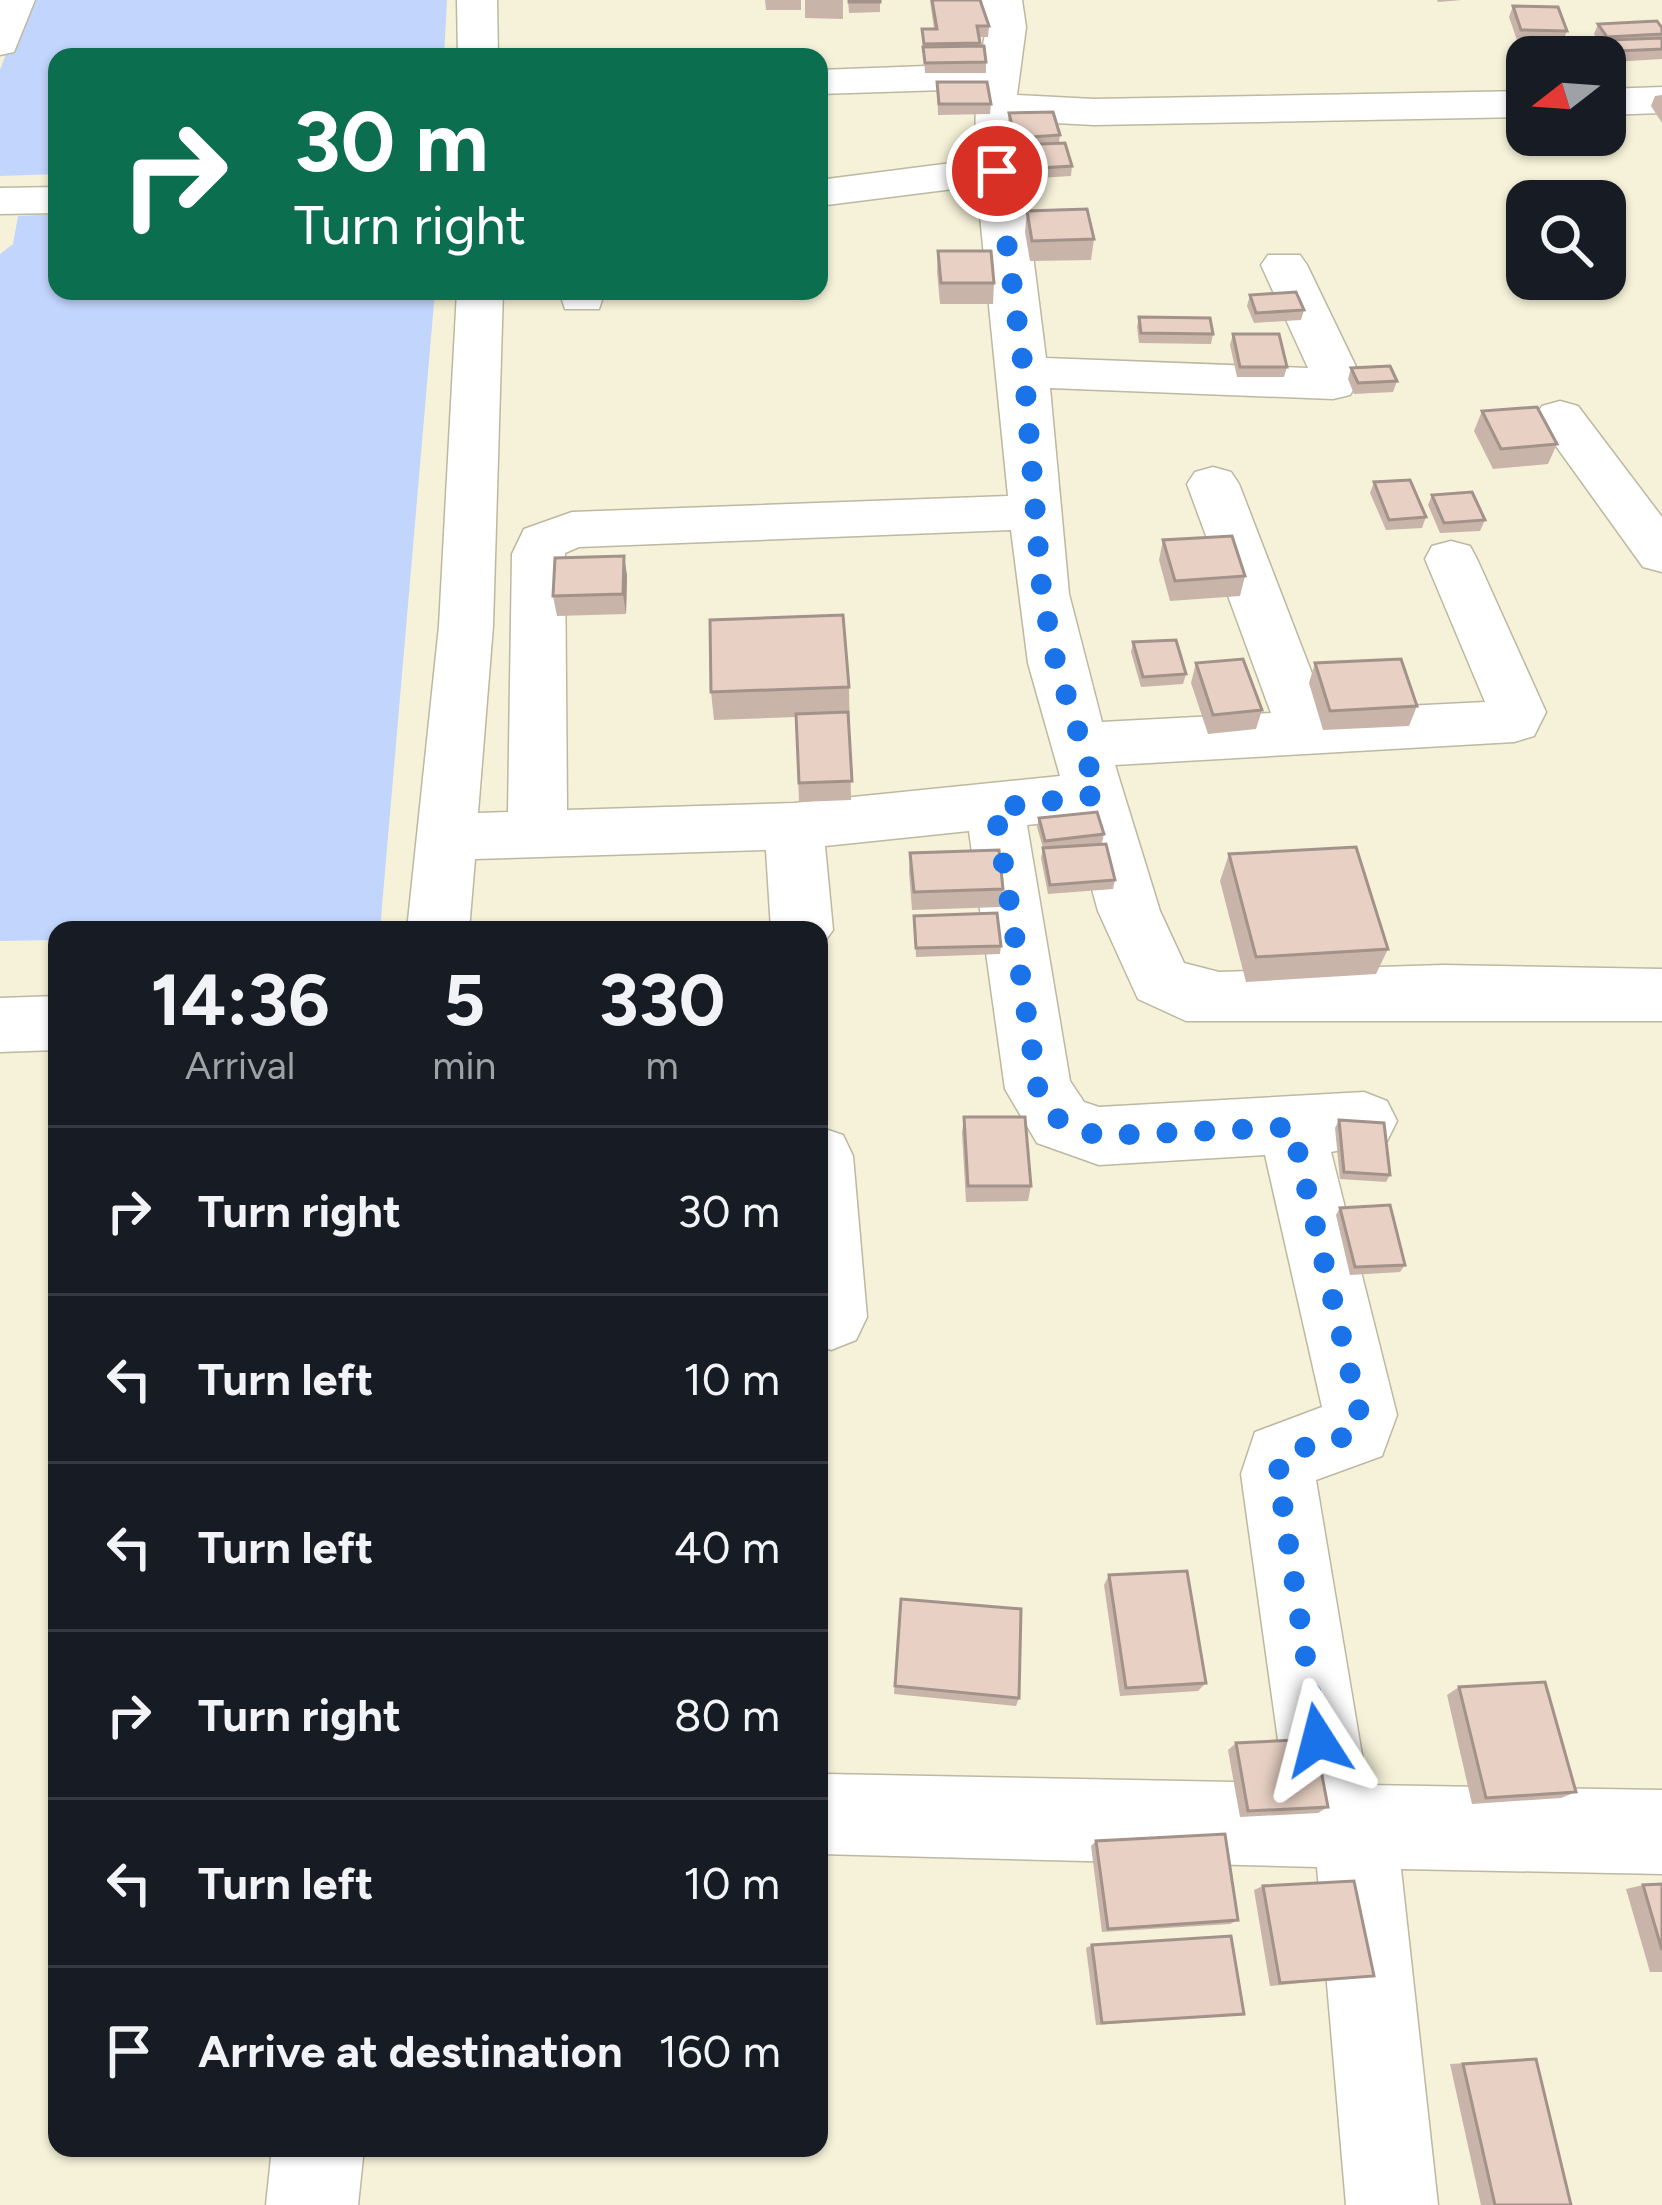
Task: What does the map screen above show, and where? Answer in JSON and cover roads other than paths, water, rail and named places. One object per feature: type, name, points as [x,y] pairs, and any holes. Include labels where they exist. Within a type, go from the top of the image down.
[{"type":"street","points":[[0,43],[15,0]]},
{"type":"street","points":[[477,0],[478,48]]},
{"type":"street","points":[[1002,0],[1006,26],[996,92],[997,171],[1024,372],[1042,594],[1143,952],[1160,982],[1186,994],[1582,990],[1662,995]]},
{"type":"street","points":[[828,83],[996,92],[1094,112],[1506,104]]},
{"type":"street","points":[[1626,101],[1662,100]]},
{"type":"street","points":[[828,193],[878,191],[927,175],[997,171]]},
{"type":"street","points":[[1024,372],[1333,384],[1337,377],[1284,265]]},
{"type":"street","points":[[439,921],[466,626],[480,300]]},
{"type":"street","points":[[1560,416],[1662,554]]},
{"type":"street","points":[[1213,484],[1307,735]]},
{"type":"street","points":[[538,837],[538,554],[556,533],[1034,512]]},
{"type":"street","points":[[447,837],[794,826],[995,808],[1089,770],[1307,735],[1514,722],[1519,712],[1451,559]]},
{"type":"street","points":[[995,808],[1038,1089],[1061,1123],[1099,1136],[1364,1121]]},
{"type":"street","points":[[794,826],[801,921]]},
{"type":"street","points":[[0,1025],[48,1023]]},
{"type":"street","points":[[1292,1127],[1360,1415],[1356,1431],[1343,1439],[1294,1449],[1281,1458],[1278,1474],[1344,1828],[1392,2205]]},
{"type":"street","points":[[828,1276],[831,1316]]},
{"type":"street","points":[[828,1816],[1662,1832]]},
{"type":"street","points":[[312,2205],[316,2157]]},
{"type":"water","points":[[26,0],[447,0],[444,48],[48,48],[48,174],[0,176],[0,70]]},
{"type":"water","points":[[48,214],[48,300],[434,300],[381,921],[48,921],[48,940],[0,941],[0,254],[13,244],[18,216]]}]
